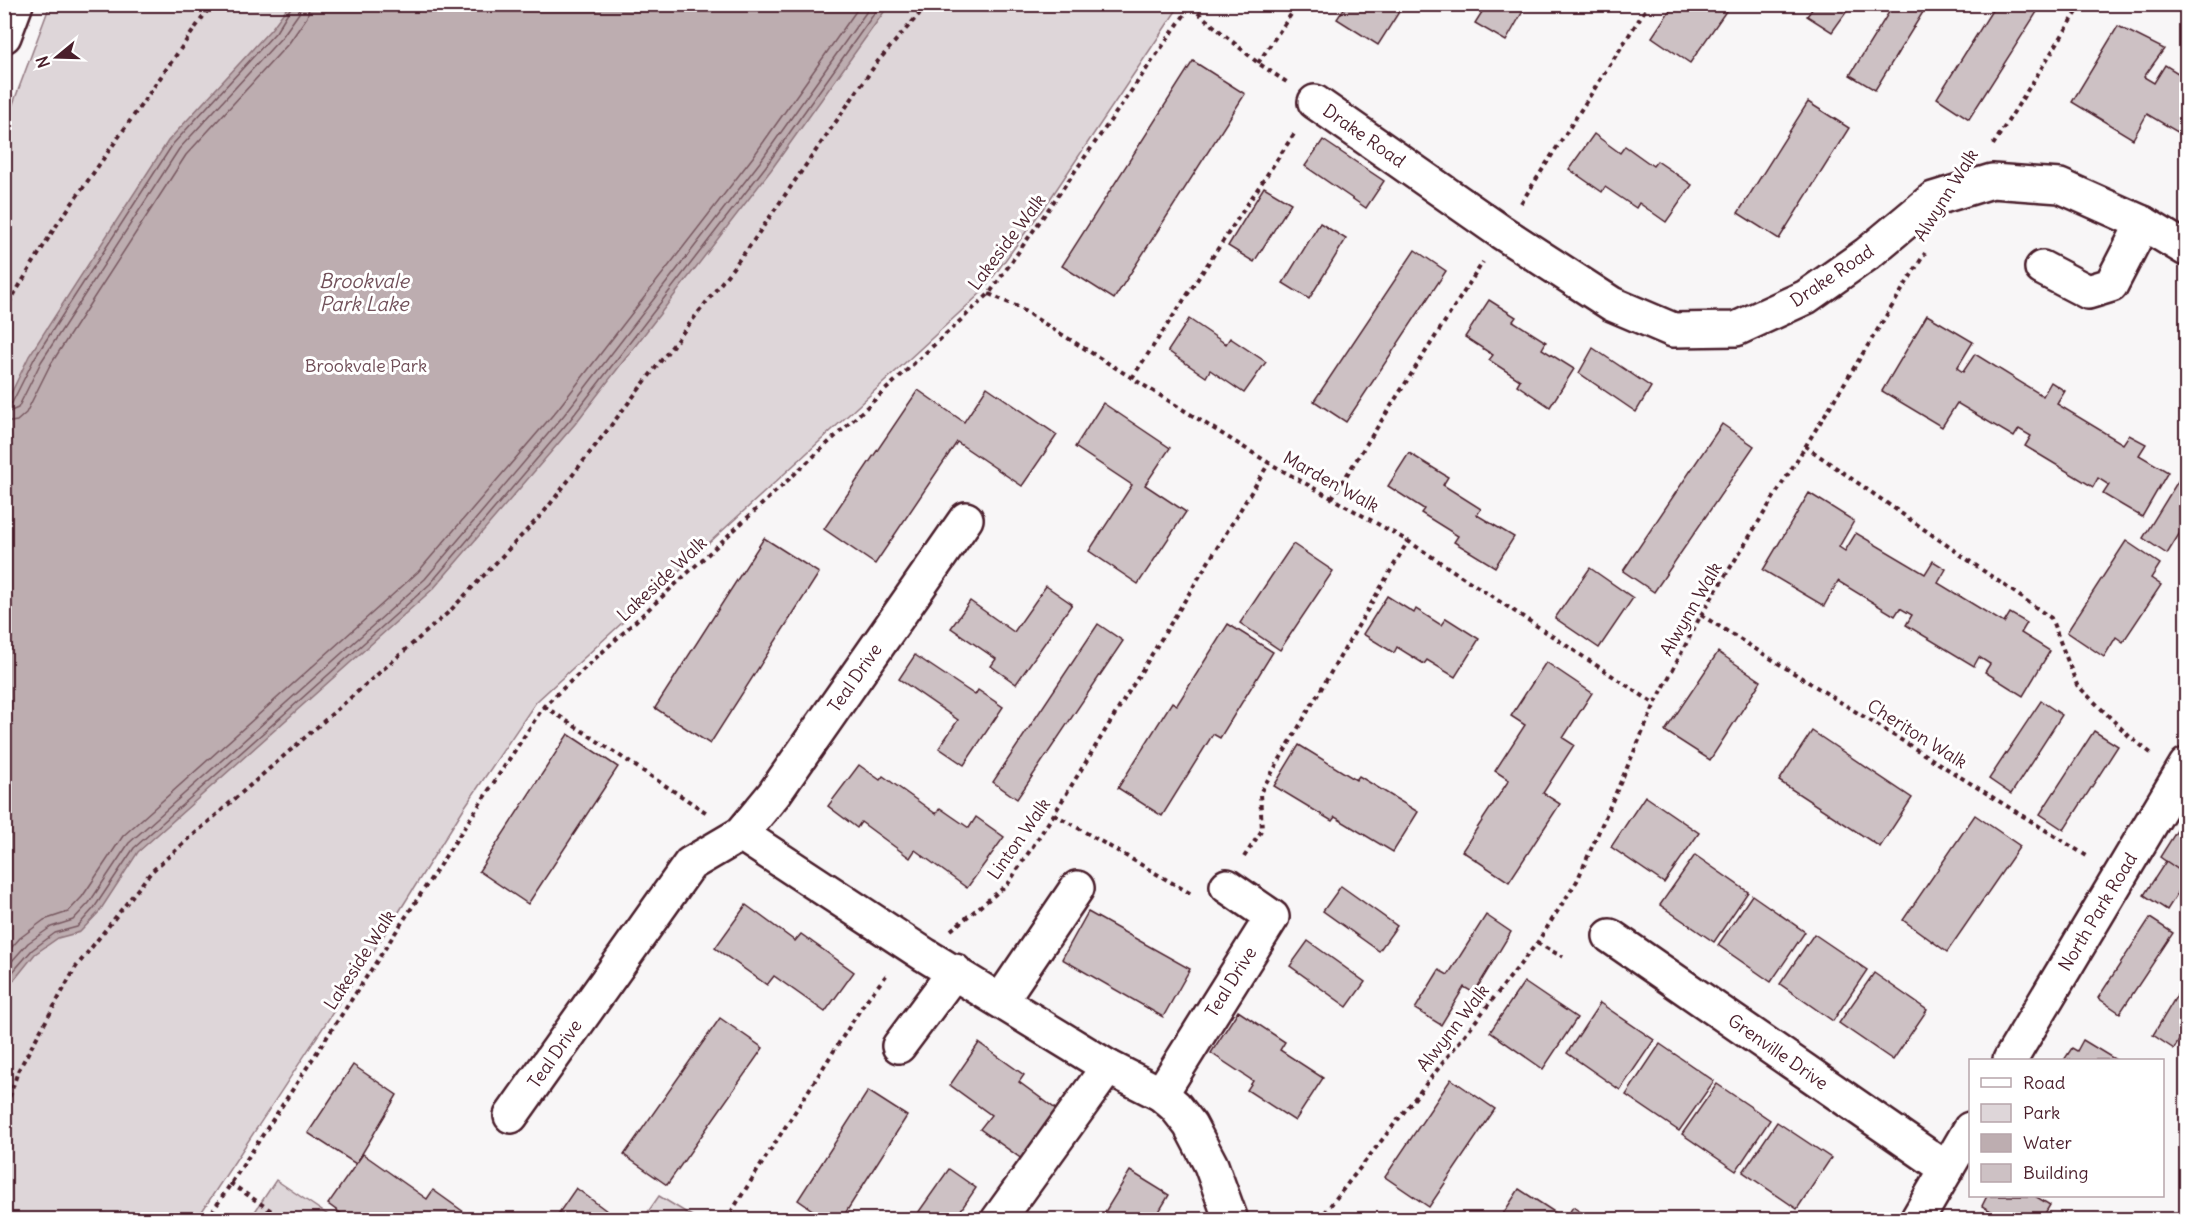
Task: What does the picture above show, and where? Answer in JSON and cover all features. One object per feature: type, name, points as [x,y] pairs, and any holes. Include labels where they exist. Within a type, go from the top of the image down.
[{"type":"street","points":[[4,36],[16,4]]},
{"type":"street","name":"Drake Road","points":[[1315,102],[1502,232],[1612,304],[1672,330],[1736,329],[1806,297],[1867,254],[1933,199],[1966,187],[1992,181],[2060,186],[2143,223],[2187,249]]},
{"type":"street","points":[[2042,268],[2088,292],[2111,285],[2143,223]]},
{"type":"street","name":"Teal Drive","points":[[511,1116],[690,864],[741,834],[774,794],[966,519]]},
{"type":"street","name":"North Park Road","points":[[2011,1059],[2118,876],[2184,770]]},
{"type":"street","points":[[741,834],[926,955],[1108,1067],[1161,1094],[1175,1106],[1190,1125],[1210,1165],[1231,1220]]},
{"type":"street","name":"Teal Drive","points":[[1161,1094],[1272,918],[1227,886]]},
{"type":"street","points":[[1001,1000],[1077,888]]},
{"type":"street","name":"Grenville Drive","points":[[1610,936],[1947,1169]]},
{"type":"street","points":[[899,1046],[955,971]]},
{"type":"street","points":[[998,1220],[1108,1067]]},
{"type":"street","points":[[1917,1220],[1969,1132]]},
{"type":"path","points":[[4,311],[54,229],[212,4]]},
{"type":"path","points":[[4,1114],[18,1071],[76,967],[152,871],[450,611],[544,512],[749,247],[878,61],[928,4]]},
{"type":"path","points":[[1258,63],[1298,4]]},
{"type":"path","name":"Alwynn Walk","points":[[1966,187],[2082,4]]},
{"type":"path","points":[[1132,378],[1315,102],[1258,63],[1191,6]]},
{"type":"path","name":"Lakeside Walk","points":[[207,1220],[544,706],[989,294],[1191,6]]},
{"type":"path","name":"Alwynn Walk","points":[[1319,1220],[1536,943],[1577,881],[1655,704],[1701,615],[1929,247]]},
{"type":"path","name":"Marden Walk","points":[[989,294],[1016,306],[1269,463],[1408,541],[1655,704]]},
{"type":"path","points":[[1805,446],[2051,618],[2077,685],[2130,737],[2184,770]]},
{"type":"path","name":"Linton Walk","points":[[726,1220],[865,1002],[888,973],[926,955],[1008,884],[1054,814],[1269,463]]},
{"type":"path","points":[[1054,814],[1214,908],[1262,830],[1260,793],[1408,541]]},
{"type":"path","name":"Cheriton Walk","points":[[1701,615],[2118,876]]},
{"type":"path","points":[[544,706],[741,834]]},
{"type":"path","points":[[1536,943],[1563,957]]},
{"type":"path","points":[[230,1183],[285,1220]]},
{"type":"green space","name":"Brookvale Park","points":[[50,5],[1180,5],[1050,199],[982,292],[536,702],[464,808],[397,915],[197,1219],[5,1219],[4,128]]},
{"type":"green space","points":[[276,1180],[334,1219],[250,1219]]},
{"type":"green space","points":[[659,1196],[697,1219],[643,1219]]},
{"type":"water","name":"Brookvale Park Lake","points":[[289,5],[889,5],[771,170],[575,424],[434,588],[138,852],[99,912],[80,932],[58,938],[35,954],[10,985],[5,1003],[5,406],[29,356],[168,141],[272,28]]},
{"type":"building","points":[[1347,4],[1404,4],[1378,45],[1337,19]]},
{"type":"building","points":[[1487,4],[1527,4],[1506,41],[1475,23]]},
{"type":"building","points":[[1674,4],[1731,4],[1690,63],[1652,37]]},
{"type":"building","points":[[1816,4],[1852,4],[1832,32],[1807,16]]},
{"type":"building","points":[[1894,4],[1928,4],[1875,90],[1850,75]]},
{"type":"building","points":[[1996,4],[2042,4],[1969,119],[1937,98]]},
{"type":"building","points":[[2118,26],[2164,49],[2144,77],[2154,83],[2165,65],[2186,78],[2186,137],[2147,114],[2133,139],[2072,102]]},
{"type":"building","points":[[1193,61],[1245,94],[1114,299],[1062,266]]},
{"type":"building","points":[[1808,102],[1849,128],[1779,239],[1738,213]]},
{"type":"building","points":[[1594,134],[1620,153],[1625,146],[1653,166],[1657,161],[1692,185],[1666,222],[1639,203],[1636,208],[1605,187],[1602,192],[1569,169]]},
{"type":"building","points":[[1323,140],[1384,181],[1366,208],[1305,166]]},
{"type":"building","points":[[1264,187],[1291,203],[1254,262],[1228,246]]},
{"type":"building","points":[[1320,223],[1346,239],[1309,299],[1283,283]]},
{"type":"building","points":[[1415,250],[1446,271],[1346,422],[1314,401]]},
{"type":"building","points":[[1489,300],[1516,317],[1513,321],[1546,342],[1542,349],[1574,369],[1550,407],[1517,385],[1520,380],[1489,360],[1493,355],[1465,337]]},
{"type":"building","points":[[1927,315],[1973,342],[1957,368],[1963,372],[1975,354],[2043,396],[2051,382],[2065,391],[2057,404],[2123,444],[2129,435],[2146,444],[2139,455],[2168,472],[2142,517],[2103,494],[2109,485],[2098,478],[2093,487],[2025,446],[2031,436],[2019,429],[2014,437],[1957,403],[1942,427],[1882,391]]},
{"type":"building","points":[[1189,319],[1226,344],[1230,338],[1266,362],[1244,393],[1210,370],[1206,377],[1168,351]]},
{"type":"building","points":[[1593,348],[1651,387],[1636,412],[1579,373]]},
{"type":"building","points":[[987,387],[1057,435],[1022,486],[957,442],[875,564],[824,529],[918,390],[964,422]]},
{"type":"building","points":[[1103,403],[1170,448],[1145,485],[1186,512],[1138,584],[1089,551],[1132,485],[1075,447]]},
{"type":"building","points":[[1722,424],[1754,446],[1654,592],[1623,571]]},
{"type":"building","points":[[1409,453],[1448,477],[1443,485],[1481,509],[1477,515],[1514,537],[1495,567],[1454,542],[1458,536],[1421,513],[1424,509],[1388,486]]},
{"type":"building","points":[[2186,468],[2186,523],[2167,554],[2143,538]]},
{"type":"building","points":[[1809,493],[1854,521],[1839,547],[1845,551],[1856,533],[1925,574],[1933,561],[1946,569],[1938,583],[2004,623],[2010,613],[2027,623],[2021,633],[2050,651],[2023,696],[1985,672],[1990,664],[1979,657],[1974,666],[1906,625],[1912,615],[1900,608],[1895,616],[1838,581],[1824,606],[1763,570]]},
{"type":"building","points":[[764,538],[819,573],[710,744],[655,708]]},
{"type":"building","points":[[2126,541],[2160,564],[2151,578],[2161,585],[2123,642],[2116,637],[2104,657],[2067,632]]},
{"type":"building","points":[[1293,544],[1333,571],[1280,650],[1240,623]]},
{"type":"building","points":[[1590,568],[1633,598],[1599,648],[1555,618]]},
{"type":"building","points":[[1046,586],[1072,604],[1016,684],[991,666],[996,659],[951,628],[970,601],[1014,632]]},
{"type":"building","points":[[1387,596],[1414,613],[1416,609],[1441,625],[1446,618],[1479,639],[1455,677],[1427,660],[1424,664],[1397,647],[1394,653],[1363,634]]},
{"type":"building","points":[[1098,624],[1123,641],[1017,799],[993,782]]},
{"type":"building","points":[[1228,624],[1273,652],[1220,738],[1213,734],[1162,816],[1118,788],[1172,702],[1177,705]]},
{"type":"building","points":[[1718,652],[1761,681],[1710,760],[1665,731]]},
{"type":"building","points":[[915,655],[975,695],[978,690],[1003,707],[964,765],[939,748],[958,720],[899,679]]},
{"type":"building","points":[[1546,662],[1592,693],[1563,738],[1574,745],[1543,793],[1560,804],[1509,882],[1462,851],[1509,780],[1495,771],[1525,725],[1511,716]]},
{"type":"building","points":[[2041,701],[2062,715],[2011,794],[1989,779]]},
{"type":"building","points":[[1812,731],[1912,798],[1880,847],[1779,781]]},
{"type":"building","points":[[2094,731],[2118,746],[2064,830],[2040,814]]},
{"type":"building","points":[[568,734],[618,767],[528,904],[479,871]]},
{"type":"building","points":[[1299,745],[1356,780],[1359,776],[1418,812],[1393,852],[1335,817],[1332,821],[1274,786]]},
{"type":"building","points":[[859,765],[880,780],[883,776],[936,814],[940,808],[969,828],[976,817],[1004,837],[967,888],[915,850],[910,858],[861,822],[857,828],[828,806]]},
{"type":"building","points":[[1645,796],[1699,833],[1664,883],[1611,847]]},
{"type":"building","points":[[1975,815],[2020,846],[1947,952],[1903,920]]},
{"type":"building","points":[[2186,816],[2186,864],[2181,872],[2160,857]]},
{"type":"building","points":[[1695,855],[1748,892],[1714,942],[1660,905]]},
{"type":"building","points":[[2166,861],[2186,875],[2186,880],[2167,910],[2144,895]]},
{"type":"building","points":[[1341,886],[1397,926],[1379,951],[1323,911]]},
{"type":"building","points":[[1752,895],[1805,932],[1771,982],[1718,945]]},
{"type":"building","points":[[746,905],[795,941],[801,934],[854,972],[825,1012],[774,976],[767,985],[715,948]]},
{"type":"building","points":[[1088,912],[1190,969],[1163,1017],[1062,959]]},
{"type":"building","points":[[1486,915],[1511,932],[1474,993],[1464,987],[1441,1025],[1415,1009],[1439,970],[1448,975]]},
{"type":"building","points":[[2150,918],[2173,933],[2120,1013],[2098,998]]},
{"type":"building","points":[[1814,934],[1867,970],[1833,1021],[1780,984]]},
{"type":"building","points":[[1308,941],[1365,982],[1347,1007],[1290,966]]},
{"type":"building","points":[[1874,973],[1927,1010],[1893,1060],[1839,1023]]},
{"type":"building","points":[[2186,980],[2186,1029],[2174,1049],[2153,1035]]},
{"type":"building","points":[[1524,982],[1577,1018],[1543,1069],[1490,1032]]},
{"type":"building","points":[[1600,1003],[1654,1040],[1620,1090],[1567,1053]]},
{"type":"building","points":[[1238,1011],[1285,1042],[1280,1050],[1323,1078],[1295,1121],[1247,1090],[1253,1081],[1211,1053]]},
{"type":"building","points":[[720,1018],[763,1048],[667,1185],[624,1155]]},
{"type":"building","points":[[2083,1040],[2114,1059],[2065,1059],[2072,1048],[2077,1051]]},
{"type":"building","points":[[979,1043],[1024,1075],[1019,1082],[1061,1113],[1026,1162],[980,1129],[991,1115],[950,1085]]},
{"type":"building","points":[[1660,1044],[1714,1081],[1679,1131],[1626,1095]]},
{"type":"building","points":[[353,1065],[397,1095],[356,1164],[308,1133]]},
{"type":"building","points":[[1451,1079],[1495,1109],[1429,1207],[1385,1177]]},
{"type":"building","points":[[1717,1084],[1770,1120],[1736,1171],[1682,1134]]},
{"type":"building","points":[[868,1091],[907,1116],[841,1220],[827,1220],[798,1200]]},
{"type":"building","points":[[1777,1122],[1831,1158],[1797,1209],[1743,1172]]},
{"type":"building","points":[[363,1154],[427,1199],[433,1190],[475,1220],[350,1220],[328,1204]]},
{"type":"building","points":[[949,1169],[976,1188],[954,1220],[913,1220]]},
{"type":"building","points":[[1130,1171],[1169,1195],[1154,1220],[1100,1220]]},
{"type":"building","points":[[576,1188],[619,1220],[554,1220]]},
{"type":"building","points":[[1519,1189],[1565,1219],[1573,1207],[1592,1220],[1499,1220]]},
{"type":"building","points":[[1986,1197],[2037,1197],[2050,1205],[2041,1220],[2005,1220],[1982,1206]]},
{"type":"building","points":[[1989,1210],[2005,1220],[1983,1220]]}]
